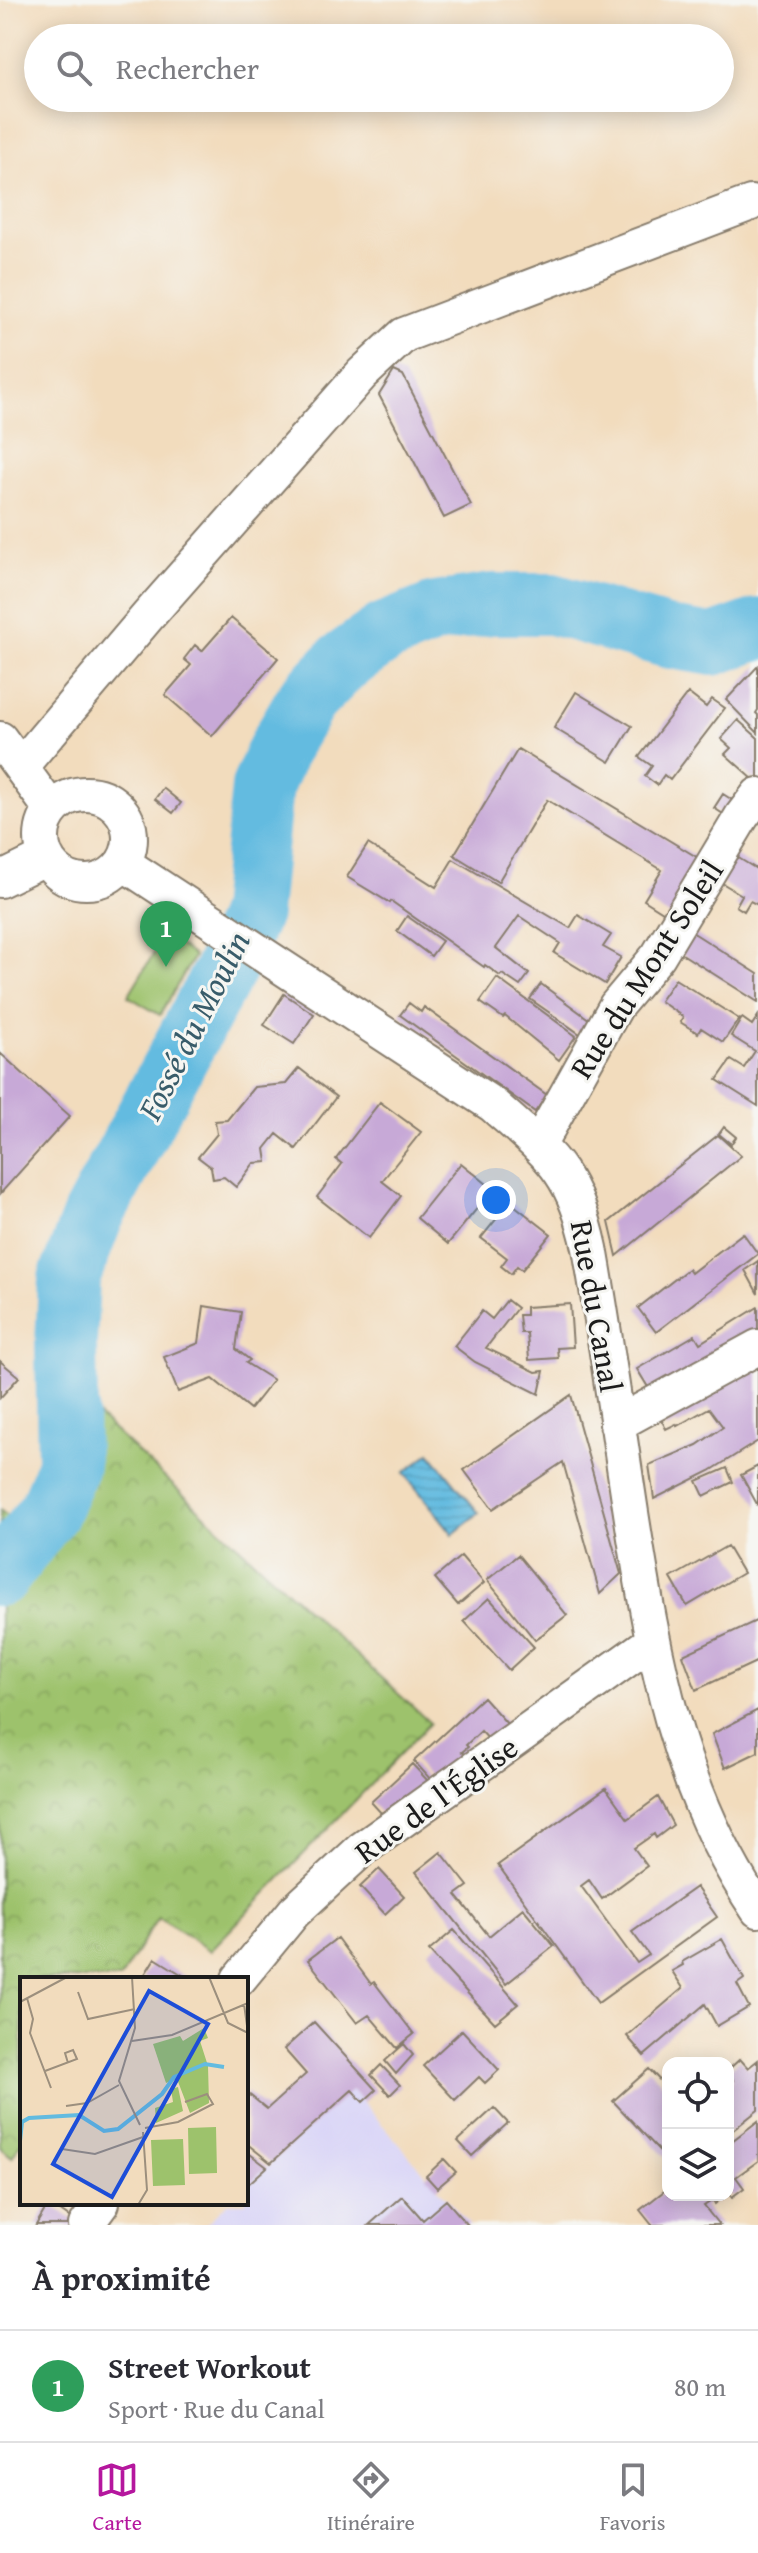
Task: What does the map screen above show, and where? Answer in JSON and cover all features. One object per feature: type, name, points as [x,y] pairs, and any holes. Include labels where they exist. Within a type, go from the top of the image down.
[{"type":"street","points":[[21,766],[148,616],[362,374],[404,335],[751,203]]},
{"type":"street","points":[[0,739],[51,809]]},
{"type":"street","points":[[85,793],[105,797],[120,808],[129,826],[130,845],[123,863],[110,876],[93,883],[74,881],[57,873],[45,858],[41,841],[43,824],[51,809],[67,798],[85,793]]},
{"type":"street","name":"Rue du Mont Soleil","points":[[538,1146],[616,1006],[658,956],[742,816],[758,795]]},
{"type":"street","points":[[0,880],[45,858]]},
{"type":"street","name":"Rue du Canal","points":[[123,863],[493,1105],[564,1174],[584,1220],[665,1699],[691,1779],[732,1865],[758,1910]]},
{"type":"street","points":[[617,1424],[758,1347]]},
{"type":"street","name":"Rue de l'Église","points":[[241,1977],[294,1912],[362,1849],[653,1641]]},
{"type":"street","points":[[86,2225],[101,2205]]},
{"type":"shaded area","points":[[352,2090],[470,2225],[205,2225],[226,2205],[248,2205],[248,2184]]},
{"type":"green space","points":[[165,935],[194,956],[160,1015],[128,996]]},
{"type":"green space","points":[[96,1414],[430,1723],[210,1951],[158,1917],[121,1977],[20,1977],[20,2144],[12,2157],[0,2147],[0,1510],[10,1518]]},
{"type":"water","points":[[430,1453],[479,1513],[453,1534],[404,1473]]},
{"type":"building","points":[[394,371],[403,375],[471,505],[444,518],[379,395]]},
{"type":"building","points":[[231,618],[278,658],[212,736],[165,695],[191,665],[184,659],[195,645],[202,651]]},
{"type":"building","points":[[758,666],[756,713],[758,733],[726,700]]},
{"type":"building","points":[[576,692],[632,726],[610,762],[554,728]]},
{"type":"building","points":[[688,693],[706,707],[712,699],[725,708],[670,780],[664,775],[657,785],[645,776],[652,766],[639,757]]},
{"type":"building","points":[[738,720],[758,738],[758,777],[754,780],[725,754],[731,748],[721,739]]},
{"type":"building","points":[[518,749],[705,862],[671,917],[644,900],[662,870],[547,800],[498,882],[454,855]]},
{"type":"building","points":[[163,788],[181,803],[173,813],[155,799]]},
{"type":"building","points":[[723,794],[740,805],[731,819],[714,808]]},
{"type":"building","points":[[368,844],[436,887],[453,859],[570,928],[578,915],[611,935],[603,947],[621,957],[605,984],[554,953],[560,943],[519,916],[496,948],[529,974],[520,986],[484,967],[391,901],[347,877]]},
{"type":"building","points":[[732,854],[758,870],[758,905],[750,901],[744,911],[736,906],[742,895],[717,880]]},
{"type":"building","points":[[407,916],[442,941],[431,956],[397,931]]},
{"type":"building","points":[[692,932],[758,974],[758,1002],[679,952]]},
{"type":"building","points":[[497,978],[576,1036],[559,1060],[505,1016],[503,1018],[480,1002]]},
{"type":"building","points":[[675,979],[739,1019],[723,1042],[701,1028],[698,1033],[680,1022],[683,1017],[660,1001]]},
{"type":"building","points":[[541,984],[590,1020],[580,1034],[530,999]]},
{"type":"building","points":[[284,994],[314,1014],[294,1044],[264,1025]]},
{"type":"building","points":[[409,1003],[421,1012],[424,1007],[547,1095],[535,1112],[400,1015]]},
{"type":"building","points":[[758,1016],[758,1106],[717,1080],[731,1060],[744,1068],[755,1051],[731,1036],[742,1018],[752,1025]]},
{"type":"building","points":[[0,1053],[70,1116],[0,1194]]},
{"type":"building","points":[[299,1068],[336,1097],[296,1149],[277,1134],[265,1149],[267,1162],[254,1163],[236,1187],[224,1177],[213,1179],[211,1167],[198,1157],[217,1134],[215,1121],[227,1120],[254,1087],[286,1084]]},
{"type":"building","points":[[380,1102],[421,1132],[382,1181],[401,1196],[369,1238],[317,1197],[342,1164],[336,1159]]},
{"type":"building","points":[[724,1127],[736,1137],[731,1144],[719,1134]]},
{"type":"building","points":[[718,1135],[741,1156],[617,1256],[609,1222]]},
{"type":"building","points":[[461,1163],[493,1189],[448,1244],[417,1218]]},
{"type":"building","points":[[510,1202],[551,1234],[522,1270],[517,1266],[511,1274],[501,1266],[507,1258],[481,1238]]},
{"type":"building","points":[[743,1233],[758,1254],[656,1332],[638,1308],[688,1269],[691,1273]]},
{"type":"building","points":[[758,1261],[758,1294],[745,1270]]},
{"type":"building","points":[[507,1300],[517,1308],[486,1348],[536,1372],[544,1371],[539,1394],[475,1362],[454,1346],[482,1311],[492,1319]]},
{"type":"building","points":[[570,1304],[573,1347],[557,1348],[558,1358],[529,1360],[527,1333],[521,1333],[519,1315],[526,1315],[526,1307]]},
{"type":"building","points":[[204,1306],[241,1312],[236,1349],[250,1360],[246,1363],[273,1380],[250,1409],[213,1379],[178,1392],[164,1357],[199,1343]]},
{"type":"building","points":[[758,1307],[758,1331],[654,1397],[637,1369],[695,1335],[700,1343]]},
{"type":"building","points":[[0,1361],[19,1377],[0,1398]]},
{"type":"building","points":[[758,1361],[758,1441],[710,1471],[654,1499],[649,1465],[697,1445],[723,1427],[709,1408],[666,1429],[659,1415]]},
{"type":"building","points":[[571,1395],[621,1574],[600,1594],[563,1462],[493,1509],[464,1470]]},
{"type":"building","points":[[758,1466],[758,1506],[741,1475]]},
{"type":"building","points":[[727,1468],[733,1482],[704,1496],[697,1481]]},
{"type":"building","points":[[727,1546],[743,1573],[687,1606],[671,1578]]},
{"type":"building","points":[[518,1555],[567,1615],[535,1640],[487,1580]]},
{"type":"building","points":[[461,1556],[484,1583],[458,1605],[435,1578]]},
{"type":"building","points":[[489,1598],[534,1647],[509,1670],[464,1621]]},
{"type":"building","points":[[758,1620],[758,1661],[696,1690],[683,1655]]},
{"type":"building","points":[[483,1697],[509,1726],[491,1742],[481,1731],[466,1745],[468,1747],[462,1752],[465,1754],[431,1780],[414,1761]]},
{"type":"building","points":[[758,1710],[758,1752],[725,1768],[712,1734]]},
{"type":"building","points":[[412,1764],[429,1782],[381,1813],[371,1802]]},
{"type":"building","points":[[606,1788],[628,1819],[658,1797],[673,1825],[656,1838],[654,1834],[634,1848],[647,1866],[602,1899],[589,1880],[581,1886],[637,1963],[649,1955],[632,1932],[696,1887],[717,1917],[598,2003],[498,1865]]},
{"type":"building","points":[[441,1852],[468,1886],[456,1895],[489,1936],[523,1908],[554,1946],[506,1984],[416,1872]]},
{"type":"building","points":[[379,1869],[404,1896],[385,1914],[360,1887]]},
{"type":"building","points":[[454,1930],[518,2004],[495,2023],[429,1951]]},
{"type":"building","points":[[337,1938],[414,2034],[397,2048],[369,2015],[357,2023],[308,1960]]},
{"type":"building","points":[[722,1939],[744,1979],[737,1984],[749,2007],[717,2026],[705,2004],[644,2056],[627,2036],[683,1988],[672,1971]]},
{"type":"building","points":[[155,1958],[186,1977],[143,1977]]},
{"type":"building","points":[[314,2022],[376,2090],[363,2102],[352,2090],[271,2163],[248,2145],[248,2094],[267,2109],[306,2074],[284,2049]]},
{"type":"building","points":[[462,2030],[499,2070],[485,2083],[479,2077],[455,2100],[423,2066]]},
{"type":"building","points":[[404,2044],[413,2055],[396,2074],[385,2061]]},
{"type":"building","points":[[740,2059],[748,2068],[758,2060],[758,2110],[734,2129],[734,2129],[734,2064]]},
{"type":"building","points":[[381,2065],[400,2085],[390,2095],[371,2075]]},
{"type":"building","points":[[649,2069],[662,2083],[662,2154],[613,2101]]},
{"type":"building","points":[[494,2108],[508,2123],[472,2156],[458,2141]]},
{"type":"building","points":[[758,2121],[758,2161],[736,2177],[744,2188],[734,2196],[734,2139]]},
{"type":"building","points":[[248,2153],[267,2167],[248,2184]]},
{"type":"building","points":[[444,2159],[456,2172],[437,2188],[426,2176]]},
{"type":"building","points":[[662,2193],[662,2201],[712,2201],[704,2206],[719,2225],[652,2225],[640,2210]]},
{"type":"building","points":[[402,2196],[423,2220],[446,2200],[468,2225],[369,2225]]},
{"type":"building","points":[[48,2205],[76,2222],[74,2225],[36,2225]]},
{"type":"waterway","name":"Fossé du Moulin","points":[[0,1575],[48,1512],[68,1465],[66,1344],[69,1279],[93,1216],[233,954],[250,913],[262,787],[280,745],[307,699],[342,663],[385,633],[435,613],[491,604],[552,604],[670,638],[713,645],[758,629]]},
{"type":"place","name":"Street Workout","points":[[166,967]]}]
